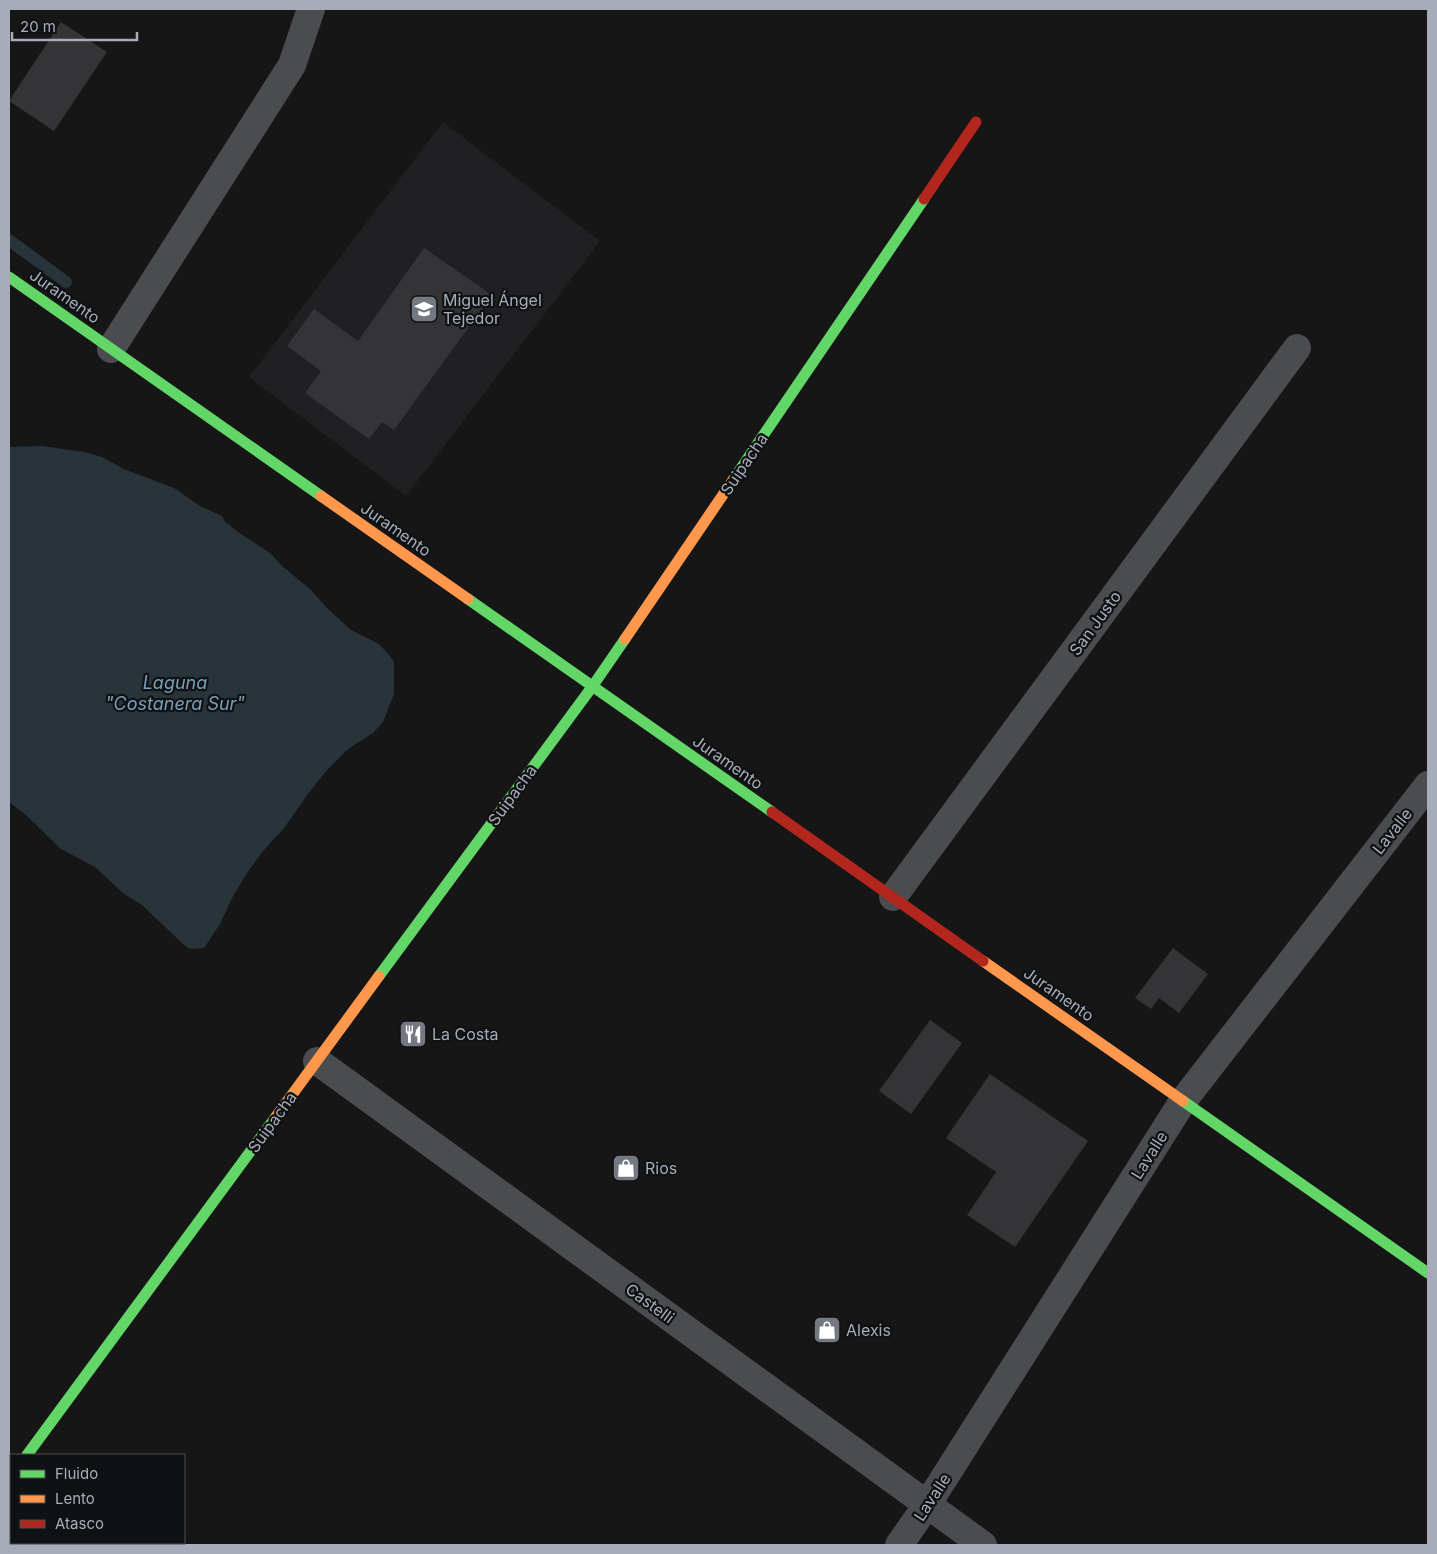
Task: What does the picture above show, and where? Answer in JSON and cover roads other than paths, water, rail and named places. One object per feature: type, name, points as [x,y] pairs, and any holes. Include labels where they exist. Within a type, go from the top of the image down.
[{"type":"street","points":[[111,349],[292,65],[312,9]]},
{"type":"street","name":"Suipacha","points":[[28,1454],[592,687],[976,122]]},
{"type":"street","name":"Juramento","points":[[9,277],[1428,1273]]},
{"type":"street","name":"San Justo","points":[[893,897],[1297,348]]},
{"type":"street","name":"Lavalle","points":[[899,1545],[928,1505],[1184,1101],[1428,785]]},
{"type":"street","name":"Castelli","points":[[317,1061],[983,1545]]},
{"type":"water","name":"Laguna \"Costanera Sur\"","points":[[42,446],[84,452],[102,457],[124,469],[174,488],[200,506],[222,516],[225,522],[270,553],[351,630],[379,644],[394,662],[394,694],[383,722],[373,733],[348,749],[327,770],[284,828],[247,873],[232,898],[220,924],[204,948],[190,949],[184,945],[142,905],[124,894],[95,867],[61,849],[26,815],[9,802],[9,447]]},
{"type":"waterway","points":[[9,240],[66,282]]},
{"type":"place","name":"Miguel Ángel Tejedor","points":[[424,309]]},
{"type":"place","name":"La Costa","points":[[413,1034]]},
{"type":"place","name":"Rios","points":[[626,1168]]},
{"type":"place","name":"Alexis","points":[[827,1330]]}]
